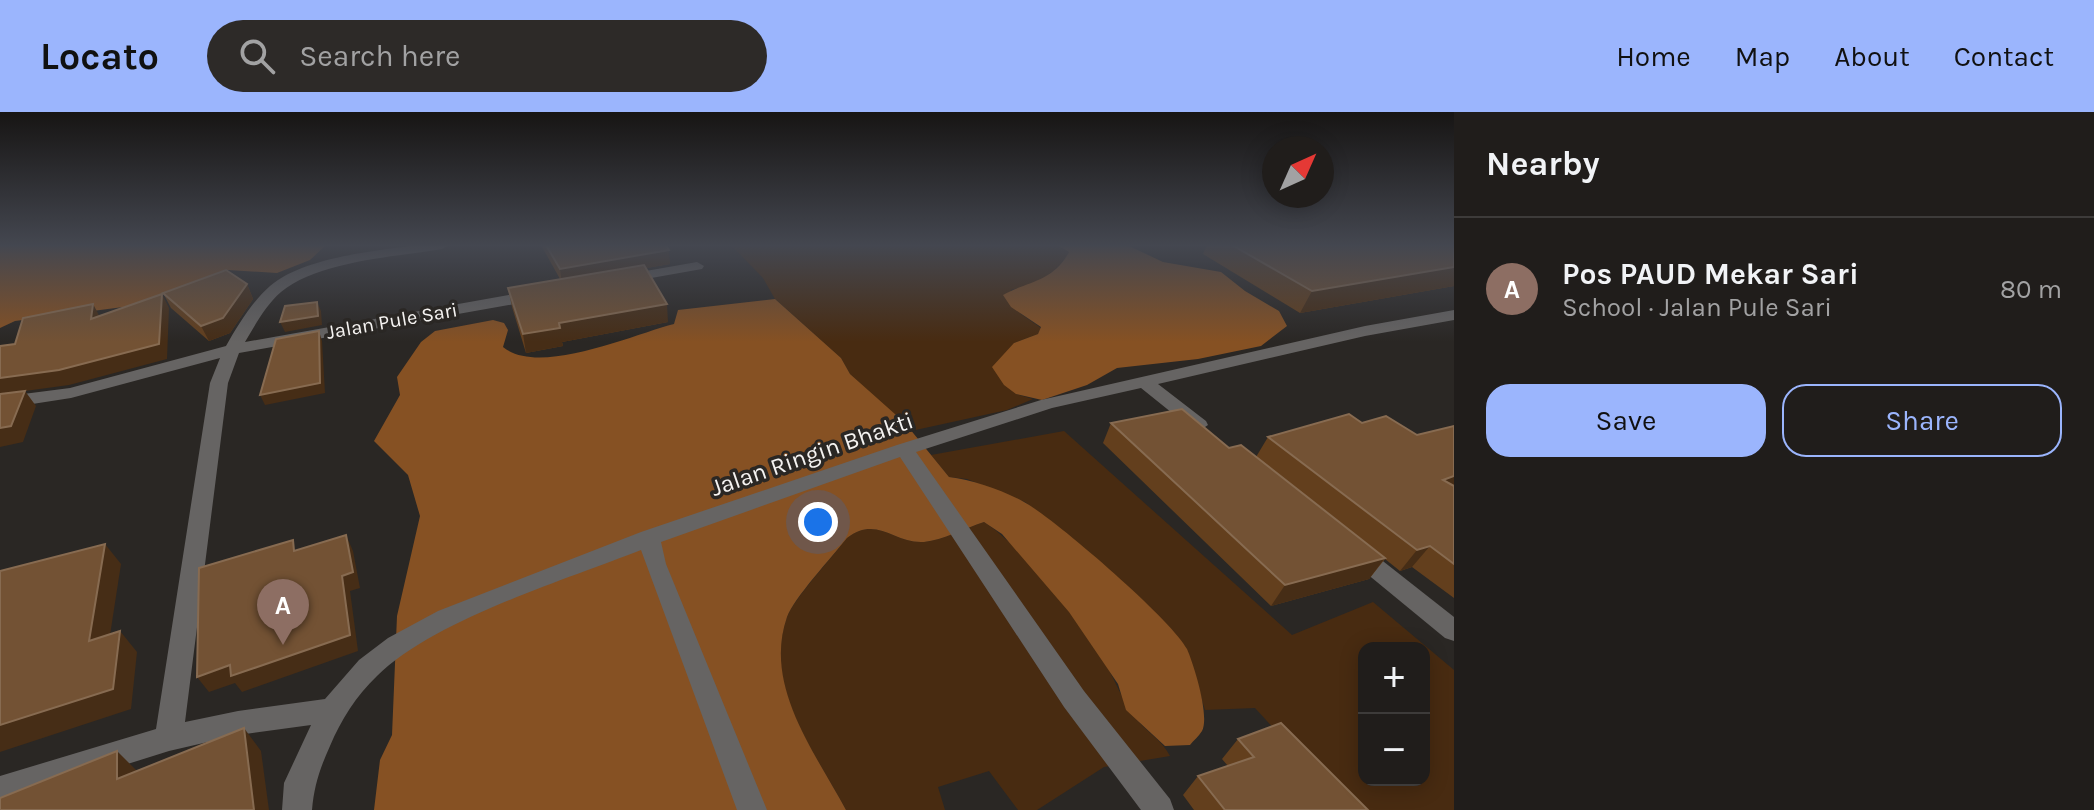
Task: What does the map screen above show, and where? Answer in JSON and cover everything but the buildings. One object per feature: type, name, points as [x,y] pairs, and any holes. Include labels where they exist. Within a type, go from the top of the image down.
[{"type":"street","points":[[169,738],[219,383],[230,350],[277,288],[297,278]]},
{"type":"street","points":[[608,282],[633,278]]},
{"type":"street","name":"Jalan Pule Sari","points":[[0,403],[71,393],[230,350],[562,291]]},
{"type":"street","name":"Jalan Ringin Bhakti","points":[[297,810],[299,783],[332,710],[368,668],[397,645],[480,603],[649,538],[904,449],[1047,404],[1365,331],[1454,315]]},
{"type":"street","points":[[1143,381],[1219,441]]},
{"type":"street","points":[[904,449],[1074,699],[1159,810]]},
{"type":"street","points":[[649,538],[655,564],[752,810]]},
{"type":"street","points":[[1343,541],[1454,631]]},
{"type":"street","points":[[0,790],[169,738],[238,723],[332,710]]},
{"type":"shaded area","points":[[0,278],[208,278],[131,306],[15,321],[0,328]]},
{"type":"shaded area","points":[[763,278],[1044,278],[1011,290],[1021,314],[1041,328],[1038,334],[1014,343],[1016,394],[1033,399],[1007,410],[911,431],[850,374],[841,358],[775,299]]},
{"type":"shaded area","points":[[1228,278],[1279,311],[1287,326],[1261,346],[1198,359],[1117,368],[1087,385],[1042,400],[1016,394],[1004,385],[992,367],[1014,343],[1038,334],[1041,327],[1011,307],[1003,295],[1039,280]]},
{"type":"shaded area","points":[[775,299],[841,358],[850,374],[905,423],[949,477],[968,480],[1024,502],[1112,571],[1160,616],[1177,635],[1190,657],[1203,703],[1201,733],[1190,745],[1165,746],[1126,710],[1118,684],[1069,612],[1002,534],[984,522],[924,542],[867,529],[847,538],[805,589],[787,617],[781,643],[787,693],[796,718],[846,810],[374,810],[380,760],[392,735],[397,616],[420,516],[408,475],[374,441],[400,395],[397,377],[421,342],[435,331],[493,320],[504,323],[508,330],[503,347],[519,355],[562,356],[674,324],[678,310]]},
{"type":"shaded area","points":[[1064,431],[1292,635],[1373,602],[1421,642],[1358,642],[1358,786],[1430,786],[1430,650],[1454,670],[1454,810],[1349,810],[1255,708],[1205,710],[1186,648],[1171,629],[1089,552],[1025,502],[967,479],[949,477],[931,455]]},
{"type":"shaded area","points":[[984,522],[1015,548],[1063,602],[1101,656],[1132,713],[1170,756],[1104,767],[1037,810],[1018,810],[989,771],[938,787],[945,810],[846,810],[807,742],[787,693],[781,668],[781,643],[787,617],[805,589],[847,538],[858,532],[877,530],[924,542]]},
{"type":"place","name":"Pos PAUD Mekar Sari","points":[[283,645]]}]
